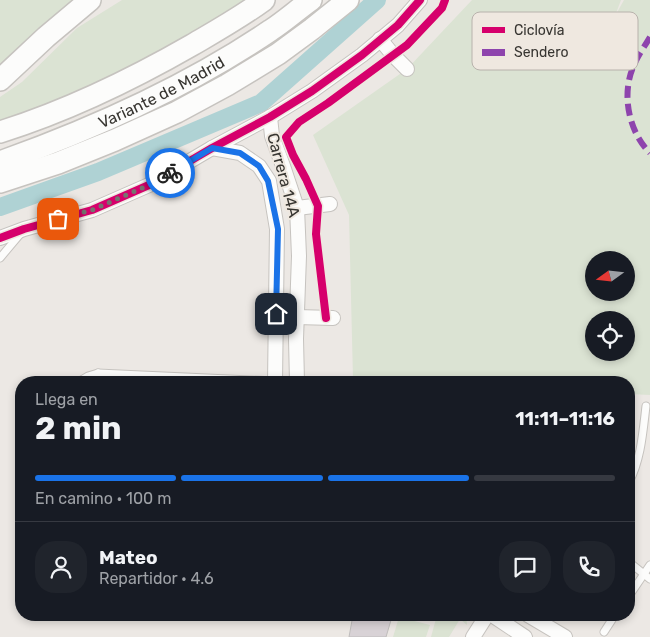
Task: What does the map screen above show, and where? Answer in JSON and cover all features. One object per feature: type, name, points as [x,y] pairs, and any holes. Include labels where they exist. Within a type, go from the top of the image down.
[{"type":"main road","points":[[0,80],[46,36],[90,0]]},
{"type":"main road","name":"Variante de Madrid","points":[[0,132],[58,112],[118,85],[212,33],[264,0]]},
{"type":"main road","name":"Variante de Madrid","points":[[0,162],[66,138],[123,114],[174,88],[272,30],[310,0]]},
{"type":"main road","points":[[0,182],[58,163],[116,140],[178,112],[278,54],[348,0]]},
{"type":"street","points":[[0,238],[24,229],[92,210],[149,185],[270,117],[312,91],[362,55],[398,25],[420,0]]},
{"type":"street","points":[[380,39],[407,69]]},
{"type":"street","name":"Carrera 14A","points":[[270,117],[272,136],[297,208],[299,256],[297,376]]},
{"type":"street","name":"Carrera 14A","points":[[212,148],[240,153],[259,166],[268,181],[278,229],[275,376]]},
{"type":"street","points":[[297,208],[330,204]]},
{"type":"street","points":[[297,318],[333,318]]},
{"type":"street","points":[[473,637],[483,621]]},
{"type":"street","points":[[501,621],[525,637]]},
{"type":"street","points":[[538,621],[566,637]]},
{"type":"lane","points":[[0,258],[24,229]]},
{"type":"lane","points":[[88,376],[98,373],[150,376]]},
{"type":"lane","points":[[98,373],[101,376]]},
{"type":"lane","points":[[635,465],[646,406]]},
{"type":"lane","points":[[635,589],[647,576],[650,566]]},
{"type":"lane","points":[[635,567],[647,576]]},
{"type":"lane","points":[[604,632],[611,621]]},
{"type":"green space","points":[[0,0],[76,0],[0,66]]},
{"type":"green space","points":[[122,0],[245,0],[187,38],[55,103],[0,123],[0,97],[22,82],[77,28]]},
{"type":"green space","points":[[472,0],[621,0],[616,12],[472,12],[472,70],[638,70],[638,12],[617,12],[624,0],[650,0],[650,395],[635,394],[635,376],[353,376],[349,215],[313,135],[407,69]]},
{"type":"green space","points":[[398,621],[414,621],[430,625],[426,637],[393,637]]},
{"type":"green space","points":[[435,621],[459,621],[449,637],[431,637]]},
{"type":"building","points":[[352,621],[391,621],[386,637],[349,637]]},
{"type":"waterway","points":[[0,207],[98,172],[261,103],[377,0]]},
{"type":"marked path","points":[[638,56],[650,37]]},
{"type":"marked path","points":[[632,70],[628,87],[629,111],[636,134],[650,153]]},
{"type":"cycle path","points":[[0,238],[24,229],[92,210],[149,185],[270,117],[312,91],[362,55],[398,25],[420,0]]},
{"type":"cycle path","points":[[326,318],[316,234],[318,206],[286,137],[299,122],[407,45],[442,8],[445,0]]},
{"type":"way so far","points":[[58,219],[92,210],[149,185],[170,173]]},
{"type":"route","points":[[170,173],[212,148],[240,153],[259,166],[268,181],[278,229],[276,314]]}]
